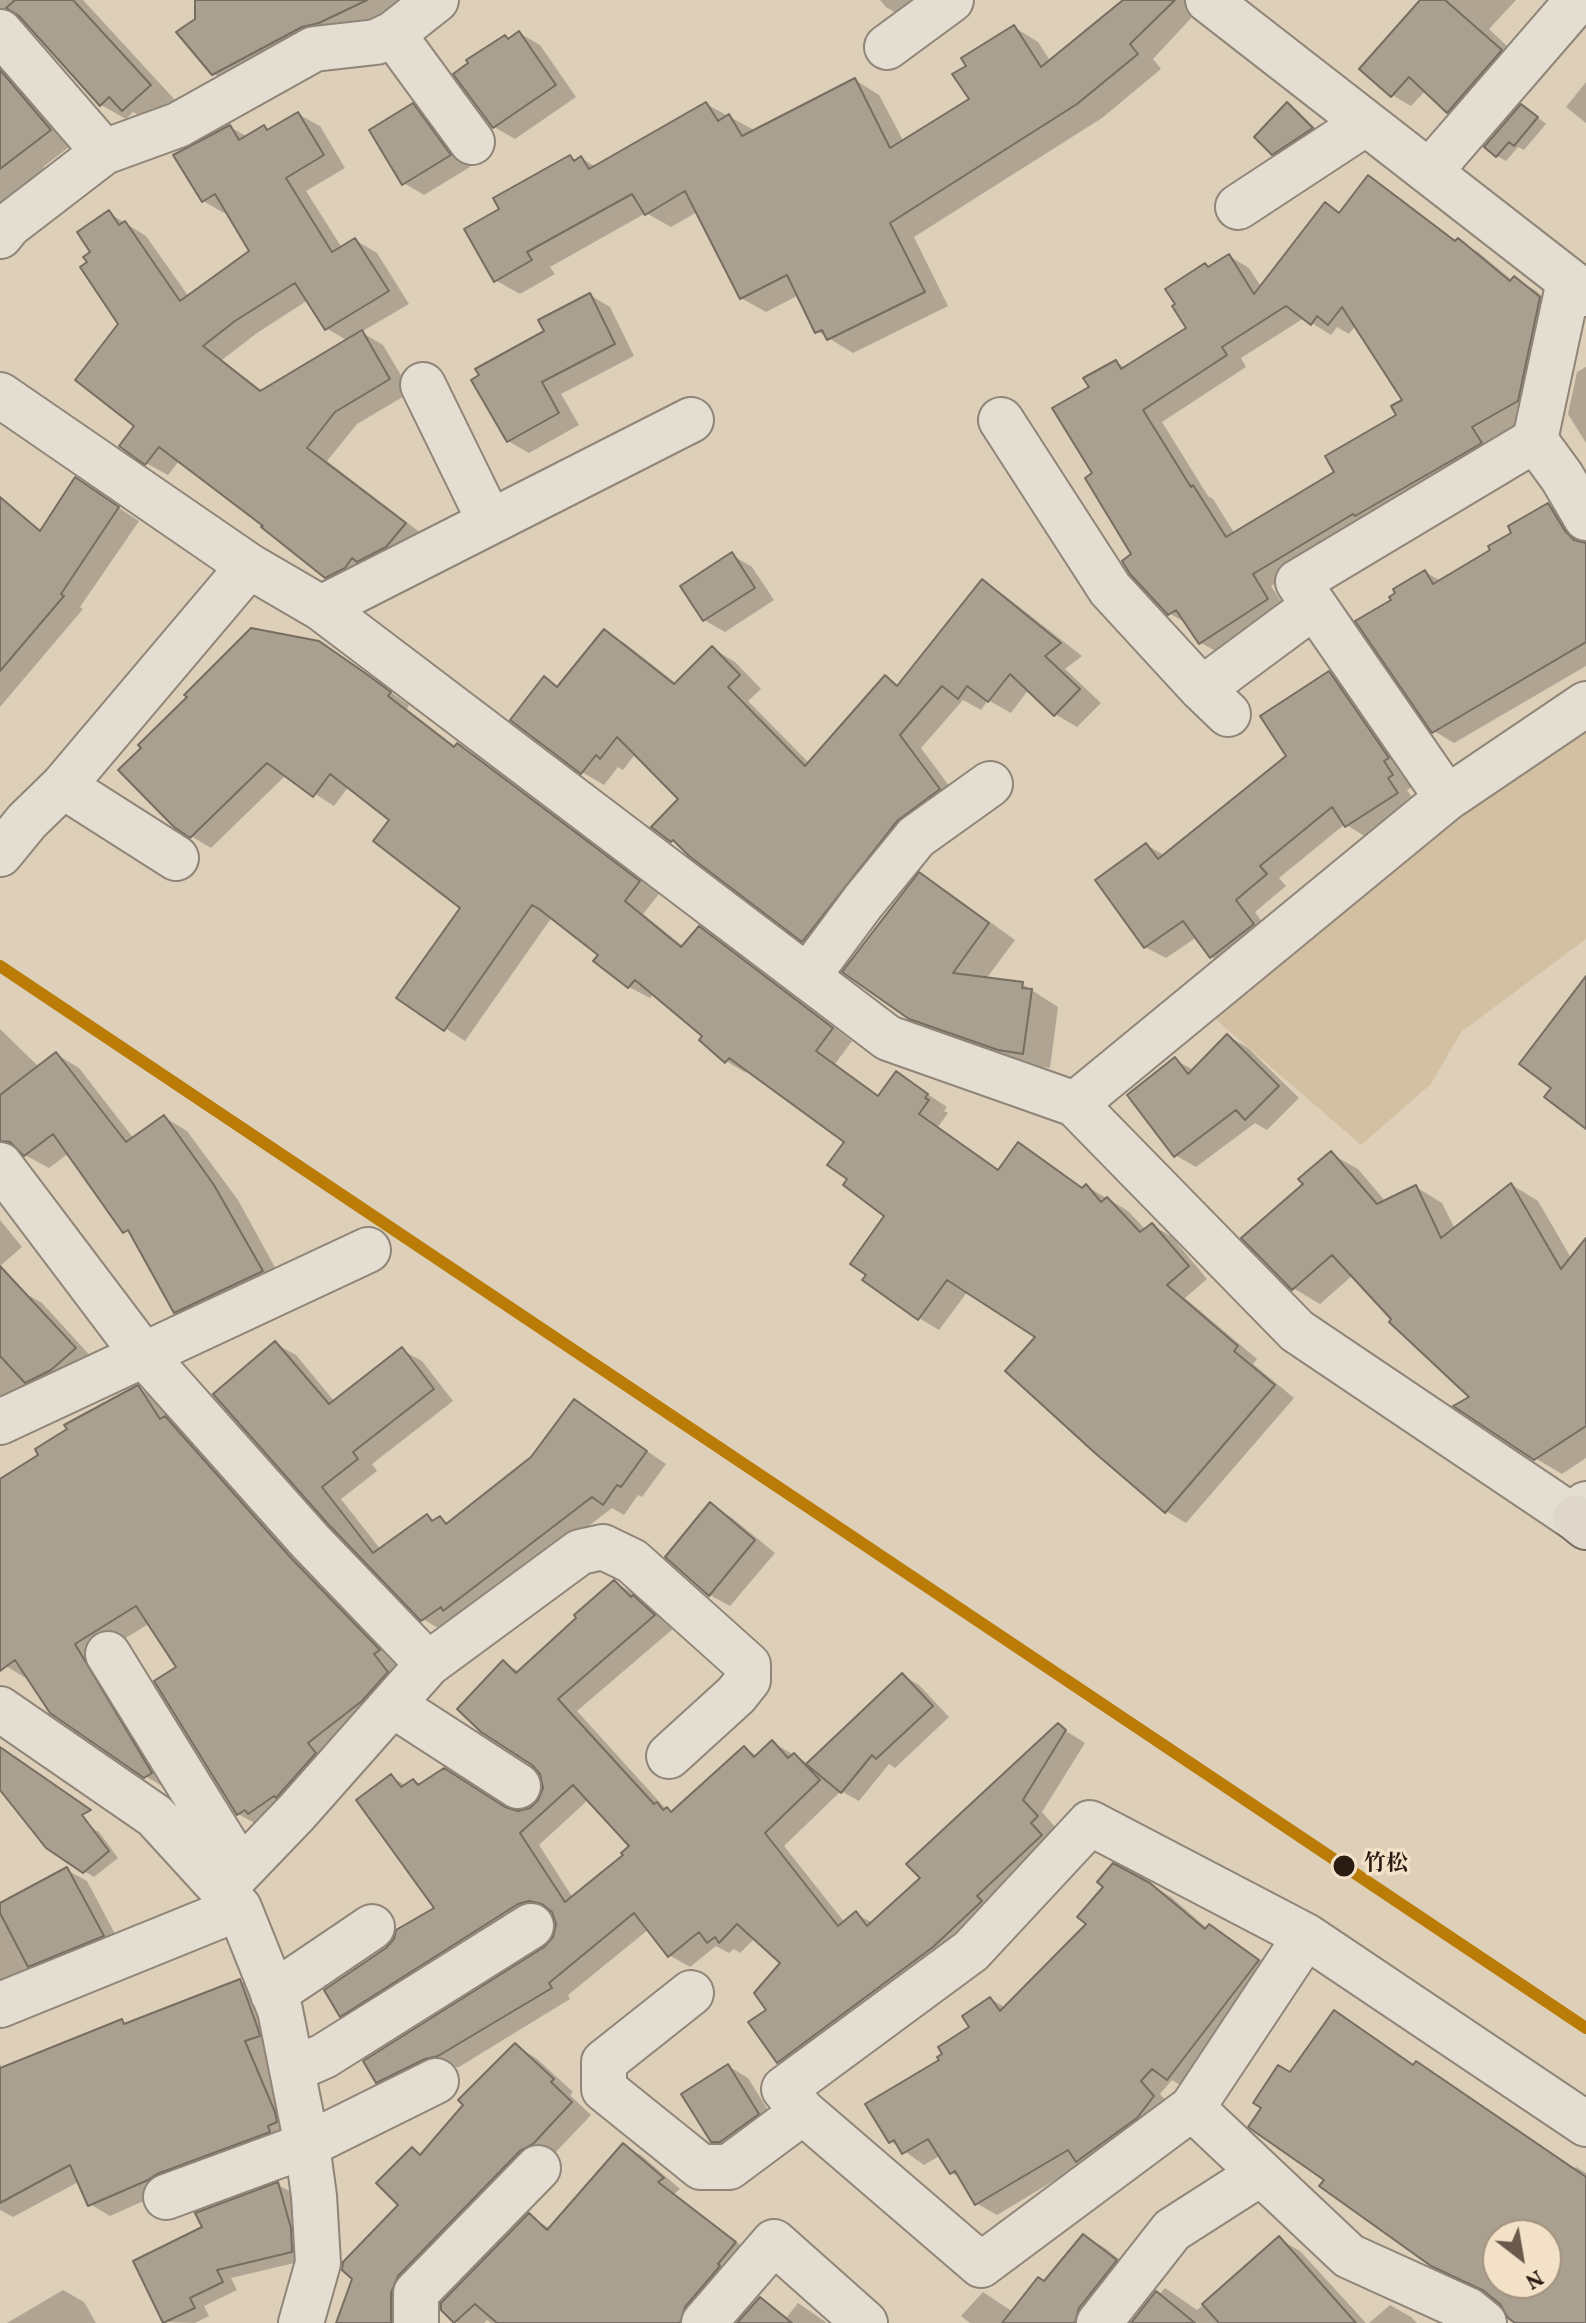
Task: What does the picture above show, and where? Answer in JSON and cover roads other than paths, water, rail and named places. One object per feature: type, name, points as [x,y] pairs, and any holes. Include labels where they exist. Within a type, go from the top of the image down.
[{"type":"street","points":[[0,236],[9,225],[104,152],[178,125],[314,49],[376,42],[393,34],[436,0]]},
{"type":"street","points":[[887,47],[951,0]]},
{"type":"street","points":[[1208,0],[1578,287],[1535,440],[1298,582],[1447,798]]},
{"type":"street","points":[[1430,171],[1578,0]]},
{"type":"street","points":[[0,32],[104,152]]},
{"type":"street","points":[[393,34],[472,142]]},
{"type":"street","points":[[1238,207],[1366,123]]},
{"type":"street","points":[[423,385],[490,522]]},
{"type":"street","points":[[0,395],[249,566],[321,608],[888,1038],[1075,1104],[1297,1331],[1582,1516]]},
{"type":"street","points":[[321,608],[691,420]]},
{"type":"street","points":[[1001,420],[1110,589],[1215,702],[1314,606]]},
{"type":"street","points":[[1535,440],[1586,518]]},
{"type":"street","points":[[0,854],[27,821],[63,786],[249,566]]},
{"type":"street","points":[[1075,1104],[1447,798],[1586,704]]},
{"type":"street","points":[[808,976],[916,837],[990,784]]},
{"type":"street","points":[[63,786],[176,858]]},
{"type":"street","points":[[0,1165],[144,1354],[310,1541],[428,1664]]},
{"type":"street","points":[[0,1422],[368,1250]]},
{"type":"street","points":[[0,2005],[234,1889],[296,1813],[428,1664],[580,1552],[603,1547],[632,1561],[748,1665],[748,1680],[736,1695],[669,1756]]},
{"type":"street","points":[[108,1654],[234,1889],[280,2010],[314,2196],[318,2263],[301,2323]]},
{"type":"street","points":[[393,1705],[518,1786]]},
{"type":"street","points":[[0,1709],[155,1816],[234,1889]]},
{"type":"street","points":[[1306,1936],[1192,2108],[981,2265],[803,2112],[784,2089],[971,1951],[1090,1823],[1306,1936],[1586,2124]]},
{"type":"street","points":[[292,2070],[324,2056],[531,1926]]},
{"type":"street","points":[[273,1994],[372,1927]]},
{"type":"street","points":[[691,1993],[604,2062],[604,2089],[701,2167],[729,2167],[803,2112]]},
{"type":"street","points":[[166,2197],[307,2145],[436,2081]]},
{"type":"street","points":[[1192,2108],[1349,2256],[1469,2319]]},
{"type":"street","points":[[416,2323],[416,2293],[538,2168]]},
{"type":"street","points":[[1099,2323],[1172,2230],[1261,2173]]},
{"type":"street","points":[[704,2323],[774,2242],[865,2323]]},
{"type":"place","name":"竹松","points":[[1344,1866]]}]
